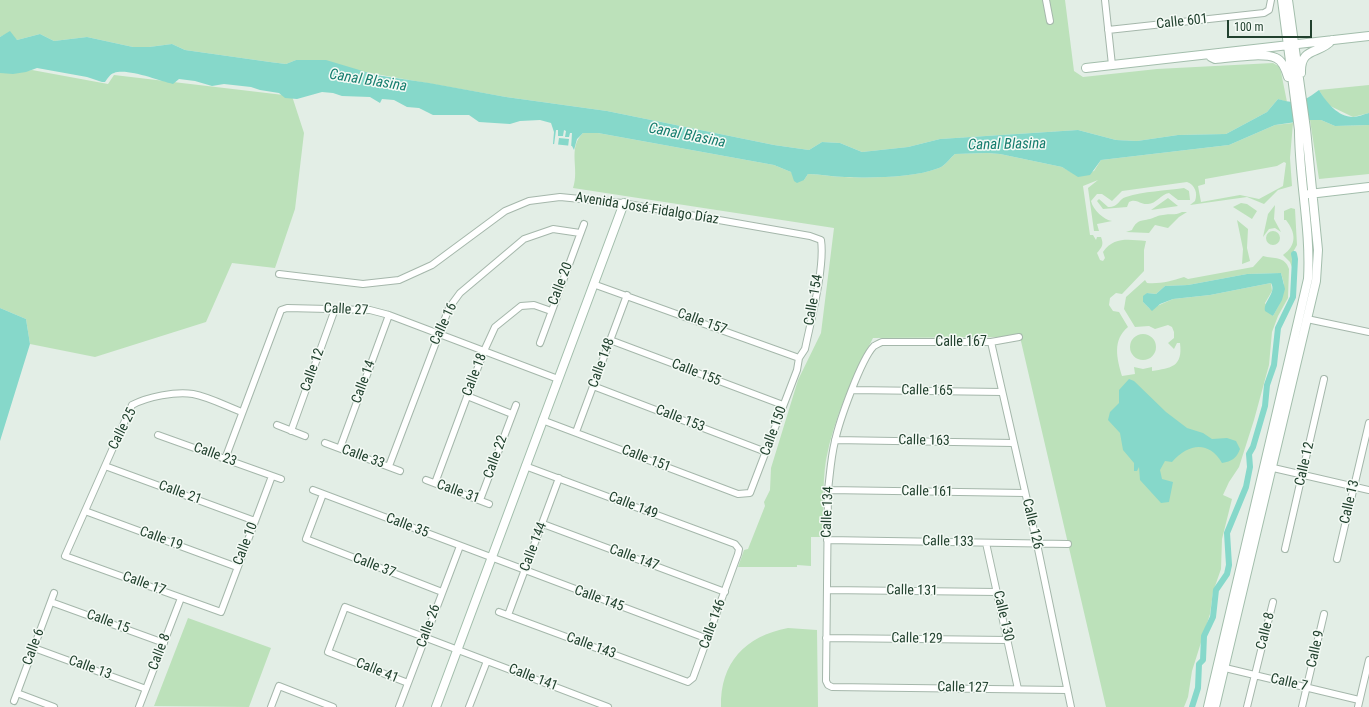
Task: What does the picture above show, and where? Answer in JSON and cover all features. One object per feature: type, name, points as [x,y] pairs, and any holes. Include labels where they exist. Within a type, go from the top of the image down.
[{"type":"street","points":[[1046,0],[1050,21]]},
{"type":"street","points":[[1105,0],[1112,65]]},
{"type":"street","name":"Calle 601","points":[[1108,30],[1264,13],[1269,10],[1271,0]]},
{"type":"street","points":[[1282,0],[1291,45]]},
{"type":"street","points":[[1268,467],[1316,281],[1318,255],[1313,194],[1296,90],[1288,0]]},
{"type":"street","points":[[1086,68],[1369,36]]},
{"type":"street","points":[[1296,90],[1301,63],[1304,58],[1313,50],[1328,46],[1332,40]]},
{"type":"street","points":[[1204,55],[1215,59],[1262,56],[1276,58],[1283,65],[1289,83],[1296,90]]},
{"type":"street","points":[[1215,707],[1221,667],[1268,467],[1308,279],[1308,232],[1299,149],[1302,129]]},
{"type":"street","points":[[1304,195],[1369,187]]},
{"type":"street","name":"Avenida José Fidalgo Díaz","points":[[279,274],[363,284],[399,280],[432,265],[505,211],[529,201],[560,197],[624,203],[810,236],[821,240]]},
{"type":"street","points":[[436,707],[624,203]]},
{"type":"street","name":"Calle 20","points":[[540,343],[584,224]]},
{"type":"street","name":"Calle 16","points":[[389,466],[449,308],[460,293],[524,239],[553,229],[580,233]]},
{"type":"street","name":"Calle 154","points":[[799,358],[805,349],[819,275],[822,249],[821,240]]},
{"type":"street","name":"Calle 157","points":[[594,284],[799,358]]},
{"type":"street","name":"Calle 148","points":[[576,432],[627,295]]},
{"type":"street","name":"Calle 18","points":[[435,484],[484,351],[495,327],[521,306],[534,305],[551,311]]},
{"type":"street","name":"Calle 27","points":[[225,459],[281,310],[288,308],[370,310],[389,315],[439,333],[558,379]]},
{"type":"street","name":"Calle 12","points":[[291,431],[335,308]]},
{"type":"street","name":"Calle 14","points":[[340,448],[389,315]]},
{"type":"street","points":[[1307,319],[1369,332]]},
{"type":"street","name":"Calle 167","points":[[903,342],[991,342],[1019,337]]},
{"type":"street","name":"Calle 155","points":[[610,340],[783,405]]},
{"type":"street","name":"Calle 134","points":[[858,687],[832,687],[828,685],[826,681],[828,490],[835,440],[852,390],[867,357],[874,346],[882,342],[903,342]]},
{"type":"street","name":"Calle 126","points":[[991,342],[1037,544],[1071,707]]},
{"type":"street","name":"Calle 150","points":[[750,492],[797,370],[799,358]]},
{"type":"street","name":"Calle 12","points":[[1285,549],[1324,379]]},
{"type":"street","name":"Calle 153","points":[[593,386],[766,452]]},
{"type":"street","name":"Calle 165","points":[[852,390],[1002,392]]},
{"type":"street","name":"Calle 25","points":[[65,556],[132,405],[142,400],[166,395],[192,394],[242,412]]},
{"type":"street","points":[[467,396],[512,414]]},
{"type":"street","name":"Calle 22","points":[[480,500],[516,405]]},
{"type":"street","name":"Calle 151","points":[[542,420],[738,494],[750,492]]},
{"type":"street","name":"Calle 13","points":[[1337,558],[1369,423]]},
{"type":"street","points":[[277,425],[305,436]]},
{"type":"street","name":"Calle 23","points":[[158,435],[281,479]]},
{"type":"street","name":"Calle 163","points":[[835,440],[1013,443]]},
{"type":"street","name":"Calle 33","points":[[325,443],[400,471]]},
{"type":"street","name":"Calle 21","points":[[105,466],[255,521]]},
{"type":"street","name":"Calle 149","points":[[525,466],[735,544],[739,549]]},
{"type":"street","points":[[1268,467],[1369,490]]},
{"type":"street","name":"Calle 10","points":[[221,611],[272,476]]},
{"type":"street","name":"Calle 144","points":[[508,615],[558,478]]},
{"type":"street","name":"Calle 31","points":[[426,480],[488,504]]},
{"type":"street","name":"Calle 35","points":[[313,490],[491,559]]},
{"type":"street","name":"Calle 161","points":[[828,490],[1025,493]]},
{"type":"street","name":"Calle 37","points":[[323,494],[306,540],[442,592]]},
{"type":"street","name":"Calle 19","points":[[85,511],[237,567]]},
{"type":"street","name":"Calle 147","points":[[542,524],[725,592]]},
{"type":"street","name":"Calle 133","points":[[828,540],[1068,544]]},
{"type":"street","name":"Calle 130","points":[[986,543],[1018,689]]},
{"type":"street","name":"Calle 26","points":[[399,707],[460,546]]},
{"type":"street","name":"Calle 146","points":[[673,676],[688,682],[693,678],[725,592],[739,549]]},
{"type":"street","name":"Calle 17","points":[[65,556],[221,611]]},
{"type":"street","name":"Calle 145","points":[[491,559],[708,639]]},
{"type":"street","name":"Calle 131","points":[[827,590],[997,592]]},
{"type":"street","name":"Calle 6","points":[[14,701],[54,593]]},
{"type":"street","name":"Calle 8","points":[[140,707],[181,598]]},
{"type":"street","name":"Calle 15","points":[[51,602],[164,643]]},
{"type":"street","name":"Calle 8","points":[[1247,707],[1273,602]]},
{"type":"street","name":"Calle 41","points":[[372,617],[345,607],[328,652],[408,684]]},
{"type":"street","name":"Calle 143","points":[[499,612],[673,676]]},
{"type":"street","name":"Calle 9","points":[[1302,707],[1324,614]]},
{"type":"street","name":"Calle 141","points":[[372,617],[608,707]]},
{"type":"street","name":"Calle 129","points":[[826,638],[1008,640]]},
{"type":"street","name":"Calle 13","points":[[34,648],[146,689]]},
{"type":"street","points":[[1358,707],[1369,660]]},
{"type":"street","points":[[470,707],[487,661]]},
{"type":"street","points":[[1208,707],[1221,667]]},
{"type":"street","name":"Calle 7","points":[[1221,667],[1359,700]]},
{"type":"street","points":[[271,707],[279,686],[333,707]]},
{"type":"street","name":"Calle 127","points":[[858,687],[1067,690]]},
{"type":"street","points":[[17,693],[54,707]]},
{"type":"green space","points":[[0,0],[1065,0],[1074,71],[1083,77],[1157,69],[1273,63],[1280,67],[1287,102],[1278,99],[1267,112],[1226,134],[1178,135],[1137,141],[1116,140],[1078,130],[940,139],[908,147],[862,152],[840,143],[822,142],[809,150],[774,145],[607,111],[506,97],[296,60],[286,64],[185,50],[172,44],[149,47],[133,47],[87,37],[54,41],[40,34],[17,40],[6,34],[0,37]]},
{"type":"green space","points":[[32,70],[108,84],[114,75],[292,96],[304,133],[295,209],[275,268],[232,263],[206,322],[95,357],[30,344],[26,319],[0,308],[0,73]]},
{"type":"green space","points":[[1369,85],[1369,113],[1353,117],[1328,105],[1319,90]]},
{"type":"green space","points":[[1310,120],[1321,120],[1335,126],[1369,125],[1369,174],[1319,179]]},
{"type":"green space","points":[[1293,123],[1290,158],[1292,186],[1278,190],[1264,204],[1247,197],[1190,205],[1195,201],[1196,192],[1194,187],[1187,182],[1122,191],[1112,201],[1102,194],[1097,194],[1091,201],[1094,208],[1102,217],[1112,221],[1097,224],[1099,231],[1094,231],[1088,188],[1098,180],[1083,186],[1090,235],[1093,235],[1096,240],[1097,237],[1101,237],[1102,240],[1102,246],[1097,253],[1100,260],[1103,261],[1105,258],[1103,252],[1112,243],[1123,240],[1146,241],[1144,250],[1144,271],[1122,294],[1116,293],[1110,298],[1109,305],[1113,311],[1119,312],[1128,327],[1120,338],[1117,350],[1122,376],[1135,374],[1134,367],[1143,369],[1152,367],[1152,371],[1165,369],[1174,365],[1180,357],[1180,343],[1177,343],[1174,349],[1168,343],[1174,338],[1172,327],[1168,325],[1155,329],[1149,326],[1135,327],[1124,309],[1126,297],[1145,280],[1147,283],[1161,283],[1184,277],[1188,279],[1253,267],[1263,256],[1282,260],[1289,269],[1288,298],[1278,316],[1272,332],[1269,365],[1254,420],[1239,467],[1229,482],[1223,495],[1232,499],[1222,539],[1221,569],[1213,592],[1210,614],[1192,671],[1188,697],[1184,707],[1106,707],[1020,337],[873,338],[858,367],[845,398],[829,444],[824,479],[823,537],[811,537],[811,566],[738,567],[744,550],[748,549],[765,506],[764,502],[770,490],[771,468],[798,380],[821,333],[834,228],[573,188],[575,181],[576,145],[578,139],[583,133],[598,133],[774,165],[791,172],[804,180],[808,174],[840,177],[905,176],[941,167],[955,154],[987,153],[1000,154],[1062,167],[1078,176],[1094,171],[1101,160],[1229,145],[1275,125]],"holes":[[[1284,162],[1286,163],[1283,186],[1259,199],[1240,195],[1201,202],[1198,186],[1205,184],[1205,179],[1277,166]],[[1281,273],[1284,284],[1279,305],[1273,316],[1265,303],[1272,291],[1271,283],[1210,295],[1173,299],[1150,309],[1143,302],[1147,293],[1156,294],[1165,286],[1188,285],[1247,274]]]},
{"type":"green space","points":[[1184,188],[1189,191],[1190,200],[1178,200],[1169,193],[1163,195],[1151,204],[1132,201],[1129,202],[1127,207],[1103,209],[1097,201],[1099,199],[1108,207],[1112,207],[1123,198],[1133,195]]},
{"type":"green space","points":[[1168,198],[1178,206],[1151,210]]},
{"type":"green space","points":[[1241,203],[1247,204],[1257,211],[1252,219],[1233,207]]},
{"type":"green space","points":[[1275,205],[1274,219],[1281,232],[1275,228],[1269,229],[1263,237],[1268,214]]},
{"type":"green space","points":[[1291,208],[1295,209],[1297,245],[1292,254],[1294,261],[1293,270],[1290,262],[1283,255],[1291,247],[1294,239],[1292,230],[1286,220],[1284,220],[1284,211]]},
{"type":"green space","points":[[1187,212],[1179,217],[1168,228],[1155,225],[1149,233],[1126,232],[1132,230],[1137,223],[1141,221],[1159,215],[1177,214]]},
{"type":"green space","points":[[1237,220],[1248,229],[1247,248],[1250,261],[1242,264],[1243,249]]},
{"type":"green space","points":[[1270,231],[1276,231],[1280,235],[1280,241],[1276,245],[1270,245],[1266,241],[1266,235]]},
{"type":"green space","points":[[1143,334],[1152,338],[1156,347],[1152,356],[1143,360],[1134,356],[1130,347],[1134,338]]},
{"type":"green space","points":[[188,618],[271,648],[249,707],[154,706]]},
{"type":"green space","points":[[788,628],[817,630],[818,707],[721,707],[725,677],[730,665],[738,654],[759,638]]},
{"type":"water","name":"Canal Blasina","points":[[10,31],[17,40],[40,34],[54,41],[87,37],[133,47],[149,47],[172,44],[185,50],[286,64],[296,60],[326,60],[376,75],[506,97],[607,111],[774,145],[809,150],[822,142],[840,143],[862,152],[908,147],[940,139],[1078,130],[1116,140],[1137,141],[1178,135],[1226,134],[1267,112],[1278,99],[1290,102],[1300,101],[1319,90],[1337,112],[1353,117],[1369,113],[1369,125],[1335,126],[1321,120],[1310,120],[1275,125],[1229,145],[1101,160],[1090,175],[1078,177],[1062,167],[1000,154],[987,153],[955,154],[941,167],[905,176],[840,177],[808,174],[804,180],[797,183],[794,181],[791,172],[774,165],[598,133],[583,133],[577,139],[574,150],[572,146],[553,144],[554,132],[551,123],[540,120],[520,121],[510,124],[479,122],[469,115],[433,115],[419,108],[407,107],[394,100],[382,99],[380,103],[370,97],[342,96],[322,92],[297,99],[285,98],[279,93],[251,87],[224,84],[212,86],[195,81],[179,79],[173,84],[127,72],[113,74],[109,76],[105,82],[87,77],[37,68],[26,72],[13,74],[0,73],[0,37]]},
{"type":"water","points":[[1281,273],[1285,289],[1282,300],[1273,316],[1265,311],[1266,304],[1272,290],[1271,283],[1210,295],[1173,299],[1160,304],[1152,311],[1143,302],[1143,296],[1147,293],[1156,294],[1165,286],[1188,285],[1247,274]]},
{"type":"water","points":[[0,308],[26,319],[30,344],[0,441]]},
{"type":"water","points":[[1129,379],[1134,381],[1166,412],[1187,428],[1203,433],[1212,439],[1227,438],[1236,441],[1240,449],[1237,455],[1231,460],[1222,463],[1211,451],[1198,447],[1185,451],[1172,462],[1165,461],[1160,470],[1162,479],[1173,482],[1169,502],[1161,503],[1140,480],[1139,467],[1137,471],[1134,471],[1134,463],[1123,450],[1120,433],[1108,420],[1110,412],[1119,403],[1119,390]]},
{"type":"pier","points":[[556,130],[558,130],[558,136],[563,136],[564,130],[566,131],[565,137],[569,137],[570,133],[572,133],[571,149],[568,147],[569,139],[559,138],[558,145],[554,145]]},
{"type":"waterway","points":[[1192,707],[1198,688],[1199,664],[1203,660],[1204,636],[1213,617],[1216,590],[1227,574],[1229,565],[1227,533],[1246,487],[1250,467],[1249,454],[1253,447],[1265,406],[1267,385],[1274,365],[1278,328],[1293,297],[1294,254]]}]
